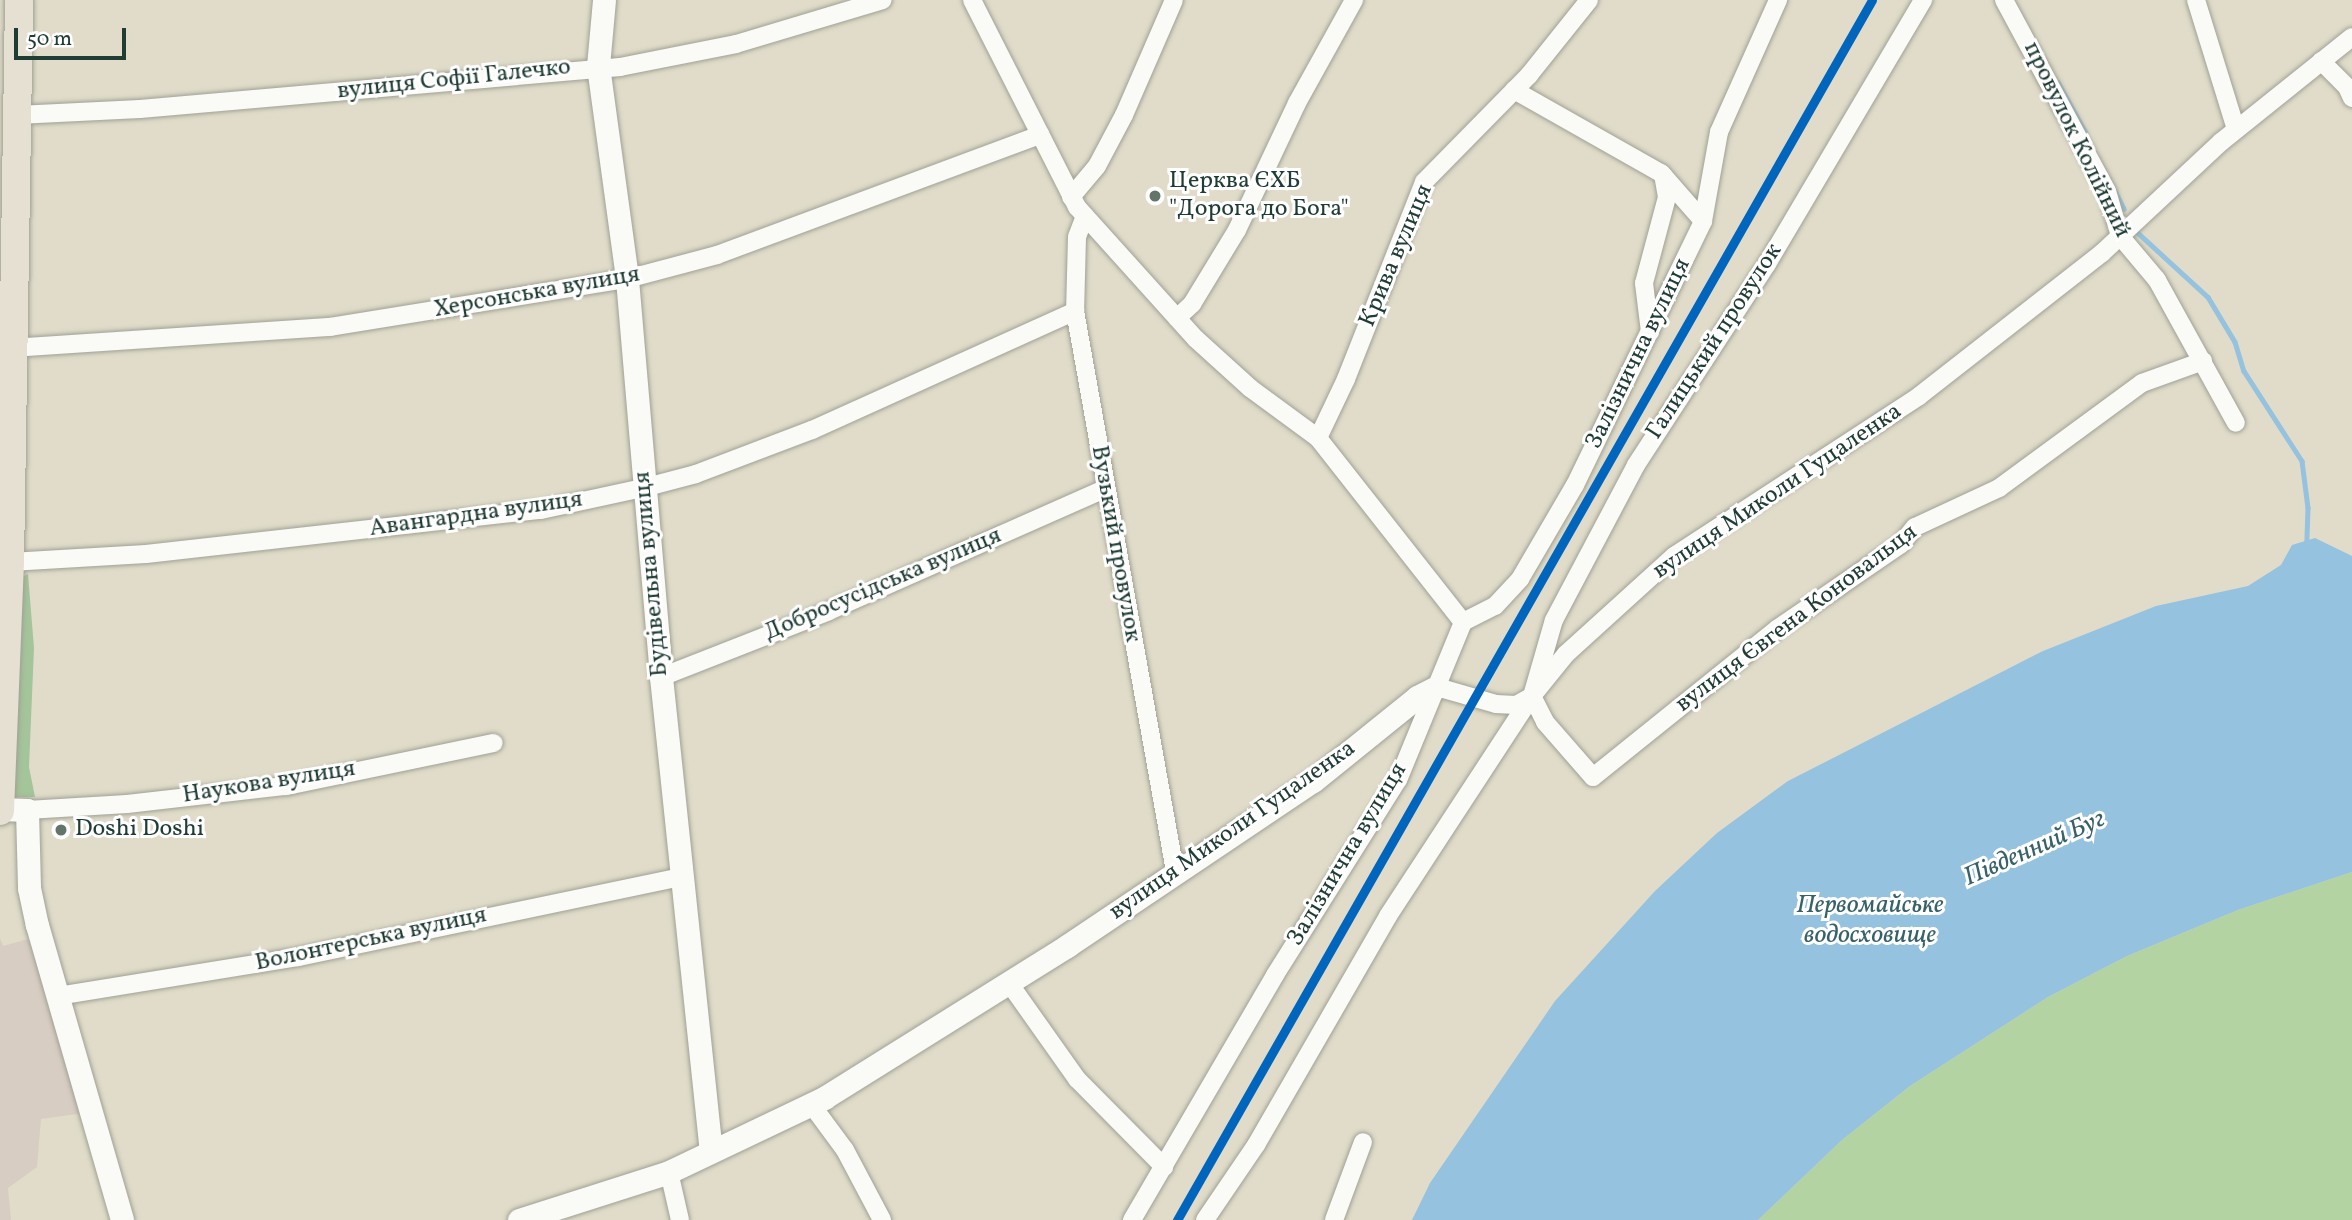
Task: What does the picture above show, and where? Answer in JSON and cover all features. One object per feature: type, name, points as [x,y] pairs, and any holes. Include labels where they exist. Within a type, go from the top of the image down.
[{"type":"main road","points":[[9,810],[10,562],[5,480],[13,348],[8,228],[17,115],[9,41],[19,0]]},
{"type":"street","name":"Будівельна вулиця","points":[[604,0],[598,66],[627,279],[661,677],[711,1149]]},
{"type":"street","name":"вулиця Софії Галечко","points":[[17,115],[140,109],[620,66],[736,44],[883,0]]},
{"type":"street","points":[[972,0],[1071,197],[1085,216],[1177,318],[1250,388],[1318,438],[1463,622]]},
{"type":"street","points":[[1071,197],[1097,166],[1124,115],[1174,0]]},
{"type":"street","points":[[1177,318],[1192,304],[1237,230],[1297,103],[1354,0]]},
{"type":"street","name":"Крива вулиця","points":[[1318,438],[1346,379],[1424,182],[1514,90],[1589,0]]},
{"type":"street","name":"Залізнична вулиця","points":[[1132,1220],[1275,975],[1398,780],[1463,622],[1495,606],[1520,579],[1575,485],[1703,221],[1719,132],[1778,0]]},
{"type":"street","name":"Галицький провулок","points":[[1532,696],[1554,620],[1636,465],[1767,264],[1923,0]]},
{"type":"street","name":"провулок Колійний","points":[[2004,0],[2107,191],[2120,236],[2157,280],[2236,423]]},
{"type":"street","points":[[2196,0],[2236,129]]},
{"type":"street","name":"вулиця Миколи Гуцаленка","points":[[1532,696],[1566,654],[1674,556],[1919,396],[2120,236],[2236,129],[2352,37]]},
{"type":"street","points":[[2321,61],[2347,87],[2352,98]]},
{"type":"street","points":[[1514,90],[1663,175],[1703,221]]},
{"type":"street","name":"Херсонська вулиця","points":[[13,348],[330,327],[627,279],[717,255],[1040,135]]},
{"type":"street","points":[[1650,333],[1644,282],[1667,197],[1663,175]]},
{"type":"street","name":"Вузький провулок","points":[[1085,216],[1077,237],[1075,311],[1104,489],[1175,871]]},
{"type":"street","name":"Авангардна вулиця","points":[[10,562],[146,554],[541,510],[643,488],[696,474],[812,430],[1075,311]]},
{"type":"street","name":"вулиця Євгена Коновальця","points":[[1532,696],[1545,722],[1593,777],[1777,629],[1901,544],[1915,527],[1999,488],[2142,383],[2203,361]]},
{"type":"street","name":"Добросусідська вулиця","points":[[661,677],[829,611],[1104,489]]},
{"type":"street","points":[[1437,687],[1496,704],[1516,705],[1532,696]]},
{"type":"street","name":"вулиця Миколи Гуцаленка","points":[[519,1220],[669,1172],[711,1149],[811,1104],[1009,983],[1313,781],[1417,697],[1437,687]]},
{"type":"street","points":[[1205,1220],[1263,1133],[1388,916],[1532,696]]},
{"type":"street","name":"Наукова вулиця","points":[[9,810],[127,804],[286,786],[494,743]]},
{"type":"street","points":[[9,810],[58,996],[122,1220]]},
{"type":"street","name":"Волонтерська вулиця","points":[[58,996],[298,957],[682,877]]},
{"type":"street","points":[[1009,983],[1077,1079],[1164,1167]]},
{"type":"street","points":[[811,1104],[845,1150],[882,1220]]},
{"type":"street","points":[[1334,1220],[1363,1142]]},
{"type":"street","points":[[669,1172],[680,1220]]},
{"type":"shaded area","points":[[0,938],[3,946],[28,939],[31,944],[84,1113],[41,1119],[37,1167],[8,1188],[11,1220],[0,1220]]},
{"type":"green space","points":[[28,574],[34,648],[29,767],[35,797],[14,797],[19,579]]},
{"type":"green space","points":[[2352,872],[2352,1220],[1758,1220],[1842,1140],[1910,1086],[2048,997],[2127,956],[2238,910]]},
{"type":"water","name":"Первомайське водосховище","points":[[2315,538],[2352,556],[2352,872],[2238,910],[2127,956],[2048,997],[1910,1086],[1842,1140],[1758,1220],[1412,1220],[1430,1183],[1555,1001],[1655,891],[1717,833],[1788,781],[2043,651],[2156,606],[2248,586],[2281,565],[2292,545]]},
{"type":"waterway","points":[[2058,82],[2086,133]]},
{"type":"waterway","points":[[2115,191],[2124,209]]},
{"type":"waterway","points":[[2137,232],[2208,297],[2235,342],[2244,371],[2302,461],[2308,508],[2307,545]]},
{"type":"railway","points":[[1177,1220],[1872,0]]},
{"type":"transit line","points":[[1177,1220],[1872,0]]},
{"type":"place","name":"Церква ЄХБ \"Дорога до Бога\"","points":[[1155,196]]},
{"type":"place","name":"Doshi Doshi","points":[[61,830]]},
{"type":"water label","name":"Південний Буг","points":[[2035,849]]}]
